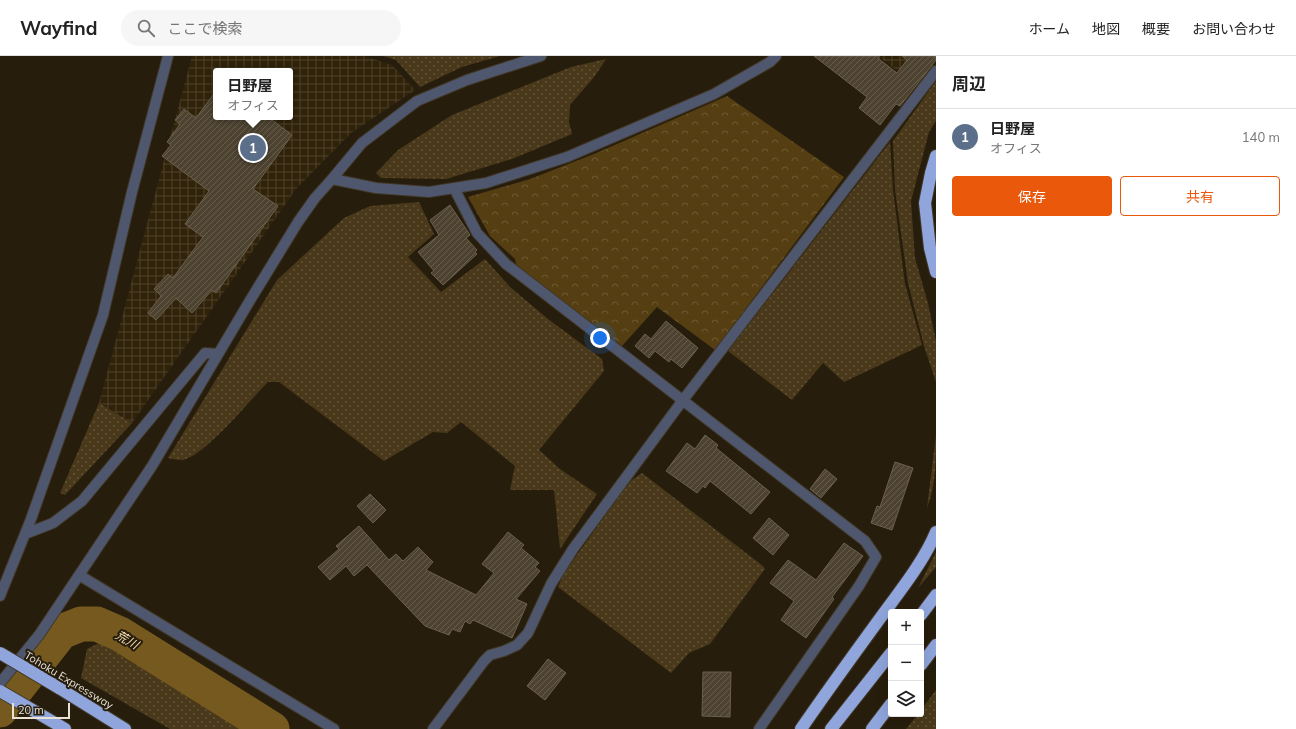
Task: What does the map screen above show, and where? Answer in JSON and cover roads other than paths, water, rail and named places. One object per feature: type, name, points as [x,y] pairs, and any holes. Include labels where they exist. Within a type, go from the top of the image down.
[{"type":"highway","points":[[936,156],[925,203],[930,248],[936,272]]},
{"type":"highway","points":[[801,729],[903,586],[932,542],[936,532]]},
{"type":"highway","points":[[924,611],[936,595]]},
{"type":"highway","points":[[924,661],[936,645]]},
{"type":"highway","name":"Tohoku Expressway","points":[[0,653],[125,729]]},
{"type":"highway","points":[[832,729],[888,657]]},
{"type":"highway","points":[[0,691],[65,729]]},
{"type":"highway","points":[[89,706],[131,729]]},
{"type":"highway","points":[[872,729],[888,708]]},
{"type":"street","points":[[0,596],[25,534],[103,315],[132,192],[168,56]]},
{"type":"street","points":[[0,683],[39,635],[152,466],[298,222],[315,198],[362,142],[417,101],[466,80],[542,56]]},
{"type":"street","points":[[332,179],[376,188],[429,192],[486,183],[567,157],[714,94],[770,62],[776,56]]},
{"type":"street","points":[[433,729],[484,661],[490,655],[504,651],[517,644],[528,633],[551,584],[573,549],[682,400],[936,71]]},
{"type":"street","points":[[454,188],[477,233],[506,264],[682,400],[773,468],[865,541],[876,557],[859,586],[760,729]]},
{"type":"street","points":[[25,534],[53,523],[82,501],[205,353],[218,354]]},
{"type":"street","points":[[79,575],[334,729]]},
{"type":"waterway","name":"荒川","points":[[0,710],[61,632],[81,624],[97,624],[120,634],[272,729]]},
{"type":"place","name":"日野屋","points":[[253,148]]}]
